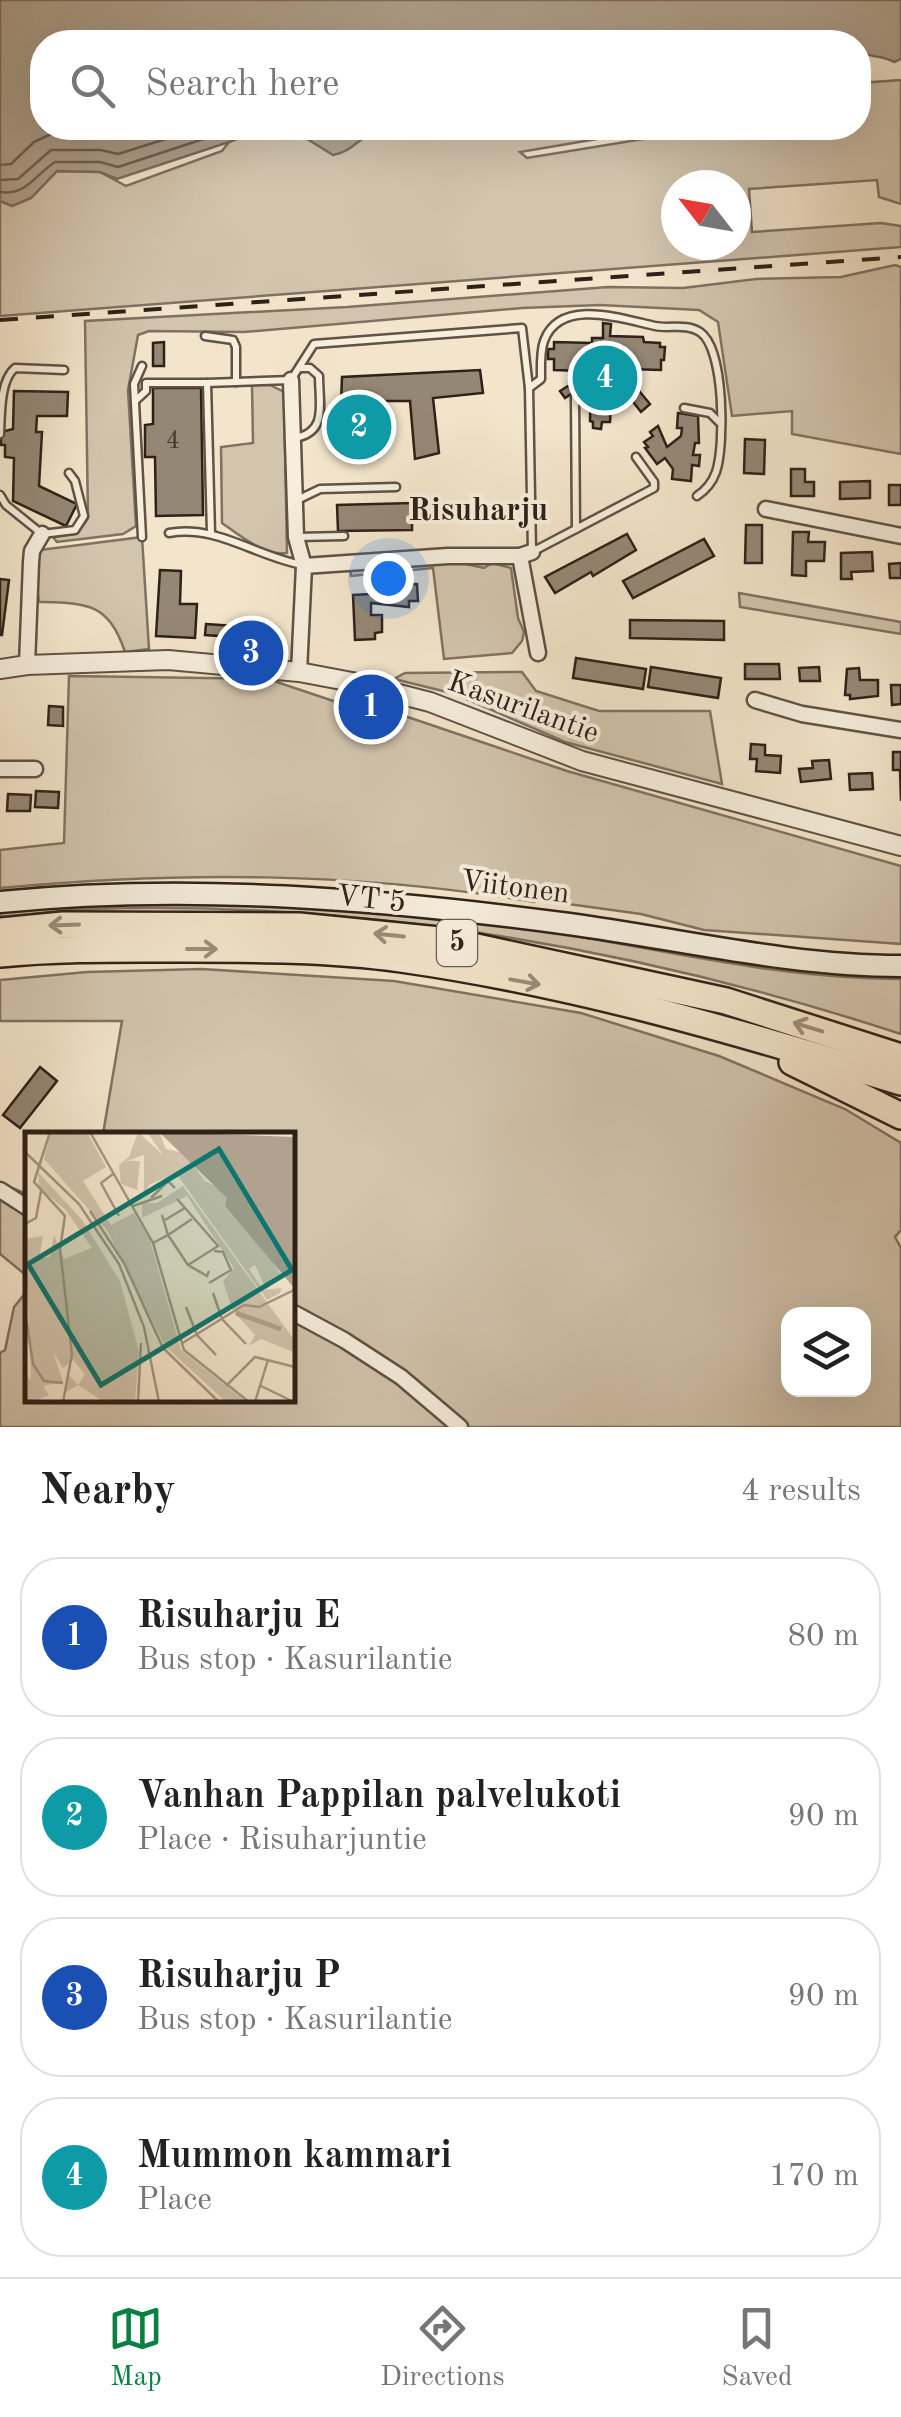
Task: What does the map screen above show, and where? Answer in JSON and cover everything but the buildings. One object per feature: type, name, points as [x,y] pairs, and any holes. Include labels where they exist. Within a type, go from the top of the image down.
[{"type":"highway","name":"VT 5","points":[[0,931],[62,924],[299,926],[449,941],[726,1001],[901,1057]]},
{"type":"highway","name":"VT 5","points":[[0,954],[112,948],[261,948],[400,959],[565,989],[700,1022],[901,1082]]},
{"type":"highway","points":[[700,1022],[850,1088],[901,1116]]},
{"type":"main road","name":"Viitonen","points":[[0,902],[65,896],[174,894],[398,905],[572,925],[851,966],[901,966]]},
{"type":"street","points":[[295,374],[294,501],[296,537],[304,566],[299,672]]},
{"type":"street","points":[[766,508],[901,536]]},
{"type":"street","points":[[27,665],[32,644],[32,551],[42,534]]},
{"type":"street","points":[[304,566],[526,554],[538,653]]},
{"type":"street","name":"Kasurilantie","points":[[0,670],[137,659],[299,672],[352,682],[430,702],[582,761],[901,846]]},
{"type":"street","points":[[755,700],[802,714],[901,730]]},
{"type":"street","points":[[0,769],[35,769]]},
{"type":"street","points":[[0,1190],[25,1206]]},
{"type":"street","points":[[295,1314],[400,1377],[460,1427]]},
{"type":"lane","points":[[530,388],[541,379],[545,337],[563,320],[590,314],[614,316],[701,332],[715,356],[720,423],[717,469],[706,490],[697,496]]},
{"type":"lane","points":[[295,374],[314,344],[522,328],[530,388],[526,554],[654,488],[654,482],[636,457]]},
{"type":"lane","points":[[205,336],[233,340],[236,382]]},
{"type":"lane","points":[[142,366],[135,376],[134,401],[142,537]]},
{"type":"lane","points":[[134,401],[146,391],[146,383],[236,382],[295,374],[310,368],[319,376],[318,425],[309,436],[294,438]]},
{"type":"lane","points":[[0,434],[3,384],[10,370],[64,370]]},
{"type":"lane","points":[[208,382],[211,534]]},
{"type":"lane","points":[[575,397],[576,529]]},
{"type":"lane","points":[[684,408],[710,413],[720,423]]},
{"type":"lane","points":[[0,495],[42,534],[80,527],[84,516],[82,504],[68,473]]},
{"type":"lane","points":[[294,501],[320,488],[396,487]]},
{"type":"lane","points":[[168,533],[187,529],[211,534],[304,566]]},
{"type":"lane","points":[[296,537],[344,536]]},
{"type":"shaded area","points":[[901,80],[901,204],[879,197],[877,180],[751,189],[751,170],[661,170],[661,260],[731,260],[0,316],[0,201],[12,206],[31,198],[57,171],[100,172],[126,186],[222,151],[234,140],[591,140],[520,152],[527,158],[637,140],[871,140],[871,82]]},
{"type":"shaded area","points":[[751,218],[752,232],[881,223],[901,226],[901,247],[751,258]]},
{"type":"shaded area","points":[[901,267],[901,454],[792,434],[792,411],[732,416],[718,322],[699,310],[600,305],[244,332],[149,331],[138,335],[128,390],[136,526],[123,534],[57,542],[53,537],[74,533],[88,518],[85,321],[347,307],[608,287],[683,288],[756,279],[841,277]]},
{"type":"shaded area","points":[[252,385],[270,385],[284,392],[287,553],[262,548],[222,523],[221,447],[253,443]]},
{"type":"shaded area","points":[[142,537],[149,649],[125,652],[111,623],[93,609],[39,602],[32,551]]},
{"type":"shaded area","points":[[461,563],[484,568],[492,563],[511,568],[518,618],[524,632],[512,653],[444,659],[433,568],[351,576],[350,569]]},
{"type":"shaded area","points":[[739,593],[901,622],[901,634],[740,607]]},
{"type":"shaded area","points":[[522,672],[536,691],[599,711],[710,711],[722,784],[565,742],[455,694],[394,679],[405,673]]},
{"type":"shaded area","points":[[69,676],[268,679],[369,713],[393,712],[567,771],[901,866],[901,944],[704,930],[641,914],[561,903],[542,894],[535,902],[334,880],[201,877],[0,888],[0,850],[64,843]]},
{"type":"shaded area","points":[[141,902],[436,916],[762,968],[901,979],[901,1034],[703,977],[501,936],[399,922],[193,908],[90,909],[0,917],[0,909]]},
{"type":"shaded area","points":[[202,969],[394,981],[581,1013],[719,1056],[845,1109],[901,1143],[901,1230],[895,1237],[901,1248],[901,1427],[0,1427],[0,1353],[5,1350],[14,1307],[25,1293],[25,1402],[295,1402],[295,1132],[103,1132],[122,1021],[0,1021],[0,980],[87,972]]},
{"type":"shaded area","points":[[0,1183],[25,1193],[25,1274],[0,1254]]},
{"type":"water","points":[[0,0],[901,0],[901,59],[894,62],[871,55],[871,30],[30,30],[30,140],[234,140],[117,179],[100,172],[57,171],[31,198],[12,206],[0,201]]},
{"type":"water","points":[[309,140],[362,140],[339,154],[333,155]]},
{"type":"railway","points":[[0,320],[901,257]]},
{"type":"place","name":"Mummon kammari","points":[[605,378]]},
{"type":"place","name":"Vanhan Pappilan palvelukoti","points":[[359,427]]},
{"type":"place","name":"Risuharju P","points":[[251,653]]},
{"type":"place","name":"Risuharju E","points":[[371,707]]},
{"type":"district","name":"Risuharju","points":[[478,512]]}]
